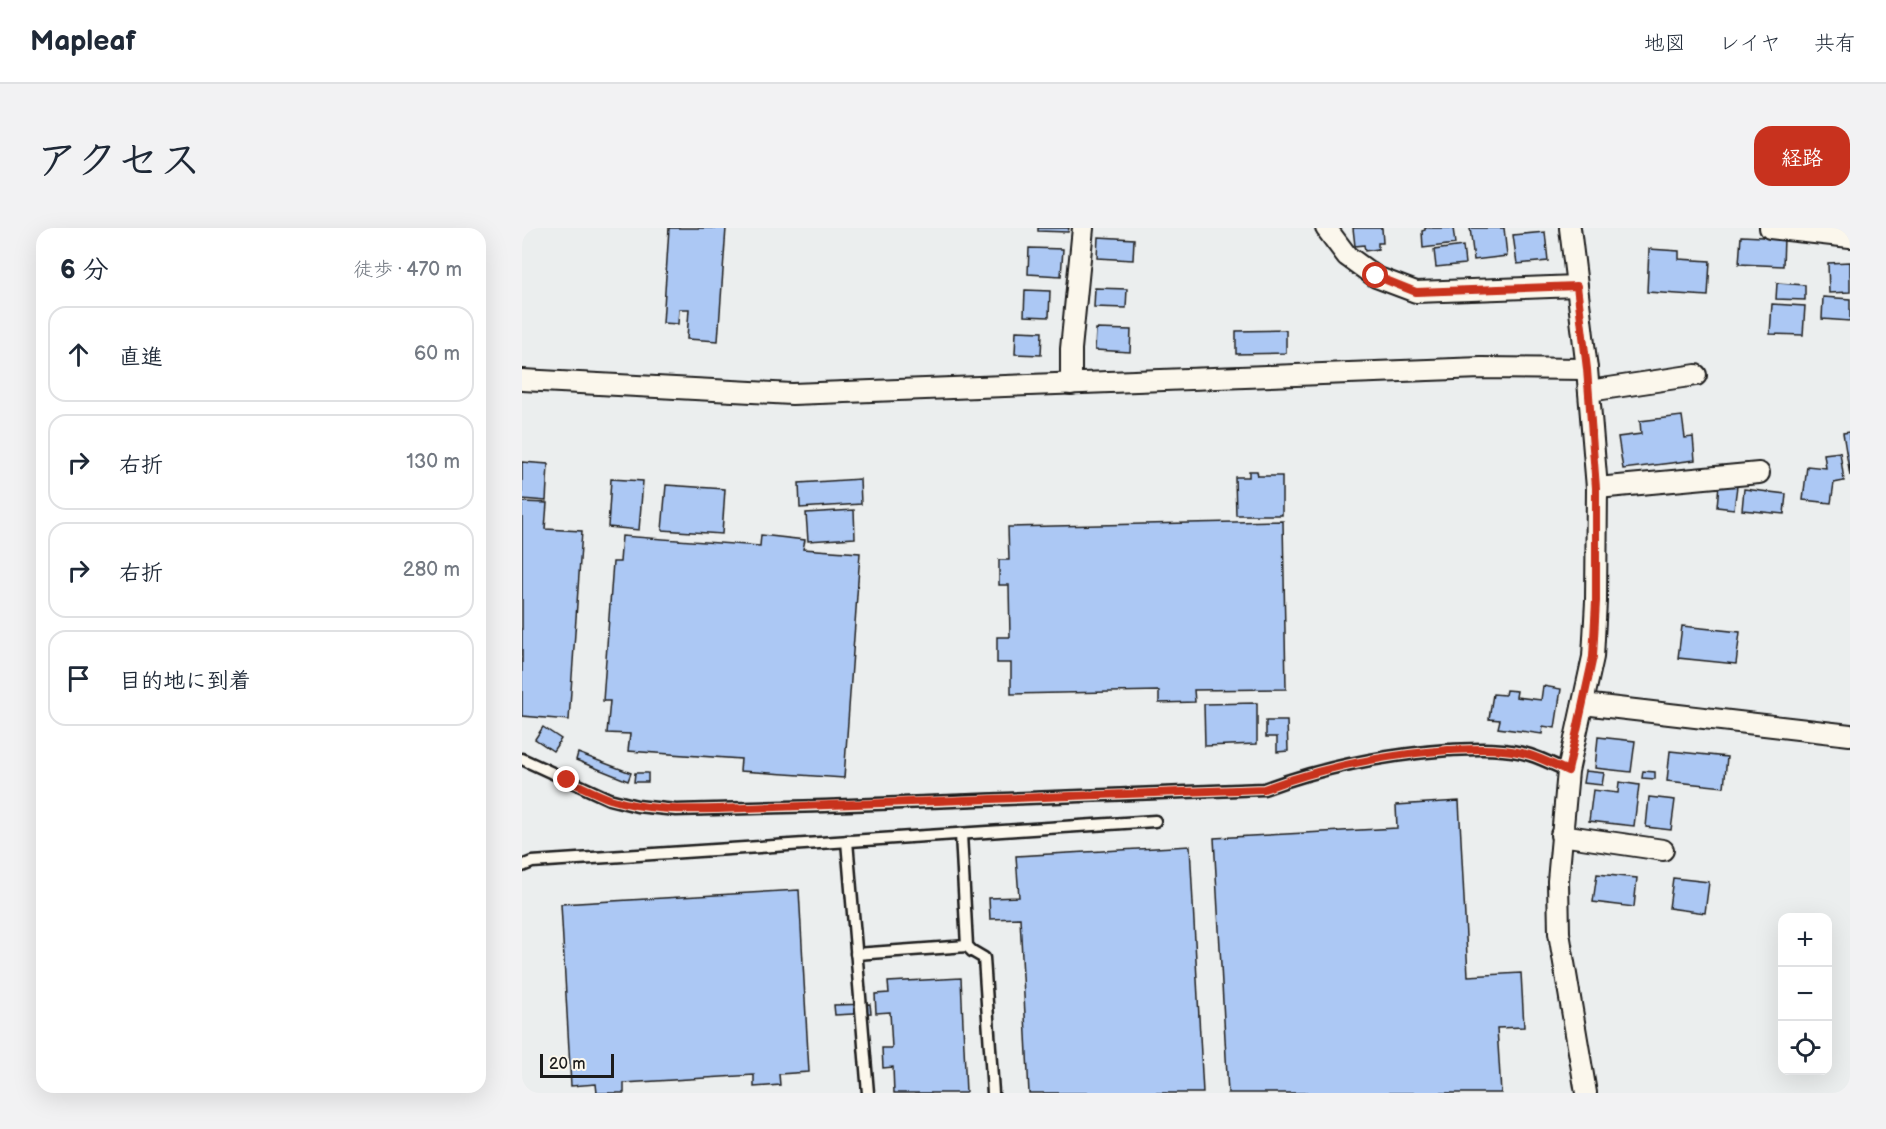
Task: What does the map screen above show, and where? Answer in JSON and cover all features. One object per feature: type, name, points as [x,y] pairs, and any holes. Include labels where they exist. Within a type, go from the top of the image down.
[{"type":"street","points":[[1071,384],[1071,349],[1083,228]]},
{"type":"street","points":[[1326,228],[1347,256],[1376,276],[1416,292],[1577,286]]},
{"type":"street","points":[[1570,228],[1587,369],[1596,488],[1596,601],[1593,657],[1568,771],[1558,881],[1559,933],[1586,1093]]},
{"type":"street","points":[[1770,228],[1850,237]]},
{"type":"street","points":[[522,380],[792,394],[1469,368],[1587,369]]},
{"type":"street","points":[[1589,391],[1696,375]]},
{"type":"street","points":[[1596,488],[1759,473]]},
{"type":"street","points":[[1583,704],[1850,735]]},
{"type":"street","points":[[1562,835],[1663,850]]},
{"type":"lane","points":[[522,759],[609,798],[636,806],[676,810],[1264,789],[1302,774],[1353,762],[1417,752],[1482,748],[1529,755],[1568,771]]},
{"type":"lane","points":[[522,866],[532,862],[1155,821]]},
{"type":"lane","points":[[961,834],[968,946],[984,958],[993,1093]]},
{"type":"lane","points":[[848,841],[868,1093]]},
{"type":"lane","points":[[856,954],[968,946]]},
{"type":"building","points":[[669,228],[726,228],[718,341],[687,339],[689,309],[679,309],[678,324],[663,323]]},
{"type":"building","points":[[1038,228],[1069,228],[1068,232],[1038,231]]},
{"type":"building","points":[[1353,228],[1382,228],[1383,243],[1378,243],[1378,249],[1365,251],[1364,245],[1355,246]]},
{"type":"building","points":[[1425,228],[1453,228],[1455,244],[1423,248],[1422,231]]},
{"type":"building","points":[[1470,228],[1504,228],[1507,256],[1474,260]]},
{"type":"building","points":[[1545,232],[1548,261],[1517,264],[1513,235]]},
{"type":"building","points":[[1741,236],[1784,238],[1783,266],[1739,264]]},
{"type":"building","points":[[1098,237],[1134,239],[1133,260],[1097,258]]},
{"type":"building","points":[[1463,246],[1465,264],[1436,267],[1434,250]]},
{"type":"building","points":[[1029,248],[1063,249],[1061,276],[1028,274]]},
{"type":"building","points":[[1649,249],[1679,251],[1679,259],[1710,261],[1708,296],[1647,292]]},
{"type":"building","points":[[1850,262],[1850,292],[1829,293],[1828,263]]},
{"type":"building","points":[[1777,283],[1805,285],[1805,300],[1776,299]]},
{"type":"building","points":[[1095,288],[1127,289],[1126,308],[1094,307]]},
{"type":"building","points":[[1025,290],[1050,291],[1049,317],[1024,316]]},
{"type":"building","points":[[1823,297],[1850,299],[1850,321],[1822,319]]},
{"type":"building","points":[[1772,304],[1805,306],[1803,335],[1770,334]]},
{"type":"building","points":[[1096,329],[1131,330],[1130,352],[1095,350]]},
{"type":"building","points":[[1286,330],[1286,353],[1236,354],[1236,331]]},
{"type":"building","points":[[1016,331],[1042,332],[1041,355],[1015,354]]},
{"type":"building","points":[[1682,416],[1685,438],[1693,437],[1695,460],[1623,469],[1618,437],[1641,434],[1640,421]]},
{"type":"building","points":[[1850,432],[1850,476],[1843,433]]},
{"type":"building","points":[[1840,452],[1844,481],[1834,483],[1831,503],[1803,500],[1807,466],[1826,468],[1824,454]]},
{"type":"building","points":[[522,462],[548,464],[546,501],[522,499]]},
{"type":"building","points":[[1249,471],[1257,471],[1258,476],[1282,476],[1282,515],[1236,515],[1235,477],[1249,477]]},
{"type":"building","points":[[611,479],[643,481],[639,530],[608,527]]},
{"type":"building","points":[[860,479],[861,504],[800,508],[799,483]]},
{"type":"building","points":[[1719,484],[1737,486],[1734,509],[1717,507]]},
{"type":"building","points":[[666,485],[725,489],[722,534],[662,530]]},
{"type":"building","points":[[1744,489],[1786,494],[1784,514],[1742,510]]},
{"type":"building","points":[[522,502],[547,503],[545,529],[582,531],[569,720],[522,716]]},
{"type":"building","points":[[854,510],[855,538],[808,541],[806,513]]},
{"type":"building","points":[[1283,521],[1286,689],[1194,690],[1195,702],[1159,703],[1159,691],[1011,694],[1011,663],[997,663],[997,637],[1010,637],[1009,585],[999,585],[999,560],[1009,560],[1008,527]]},
{"type":"building","points":[[761,535],[805,540],[803,549],[860,553],[844,778],[740,771],[741,759],[628,751],[630,734],[607,733],[610,701],[603,701],[613,562],[620,562],[622,536],[760,546]]},
{"type":"building","points":[[1682,626],[1740,632],[1736,664],[1678,658]]},
{"type":"building","points":[[1543,686],[1561,689],[1555,728],[1543,726],[1542,734],[1498,728],[1500,720],[1489,719],[1493,694],[1505,695],[1506,690],[1517,691],[1516,697],[1541,700]]},
{"type":"building","points":[[1257,703],[1257,744],[1205,746],[1204,704]]},
{"type":"building","points":[[1266,721],[1287,721],[1288,751],[1277,752],[1277,737],[1266,737]]},
{"type":"building","points":[[543,727],[561,739],[553,751],[535,739]]},
{"type":"building","points":[[1598,737],[1635,741],[1631,772],[1595,768]]},
{"type":"building","points":[[1670,751],[1727,757],[1724,787],[1667,781]]},
{"type":"building","points":[[578,753],[631,773],[628,781],[576,760]]},
{"type":"building","points":[[1585,771],[1604,773],[1602,785],[1583,783]]},
{"type":"building","points":[[1643,771],[1655,772],[1655,779],[1642,778]]},
{"type":"building","points":[[635,773],[648,773],[648,782],[634,782]]},
{"type":"building","points":[[1619,782],[1639,785],[1634,826],[1589,821],[1593,790],[1618,793]]},
{"type":"building","points":[[1649,797],[1675,800],[1671,830],[1646,827]]},
{"type":"building","points":[[1459,801],[1468,976],[1521,973],[1524,1027],[1497,1028],[1501,1093],[1228,1093],[1214,838],[1397,828],[1396,805]]},
{"type":"building","points":[[1190,846],[1203,1093],[1029,1093],[1020,918],[990,919],[989,898],[1019,897],[1016,856]]},
{"type":"building","points":[[1597,874],[1637,878],[1634,907],[1593,902]]},
{"type":"building","points":[[1673,878],[1709,882],[1705,913],[1669,908]]},
{"type":"building","points":[[799,890],[809,1072],[779,1074],[780,1085],[754,1087],[754,1075],[624,1083],[624,1093],[597,1093],[596,1084],[571,1086],[561,904]]},
{"type":"building","points":[[961,978],[966,1093],[894,1093],[893,1067],[883,1068],[882,1048],[892,1048],[890,1012],[876,1013],[875,994],[889,993],[888,982]]},
{"type":"building","points":[[870,1004],[871,1013],[835,1015],[834,1005]]},
{"type":"route","points":[[567,780],[609,798],[636,806],[676,810],[1264,789],[1302,774],[1353,762],[1417,752],[1482,748],[1529,755],[1568,771],[1593,657],[1596,601],[1596,488],[1587,369],[1577,286],[1416,292],[1376,276]]}]
